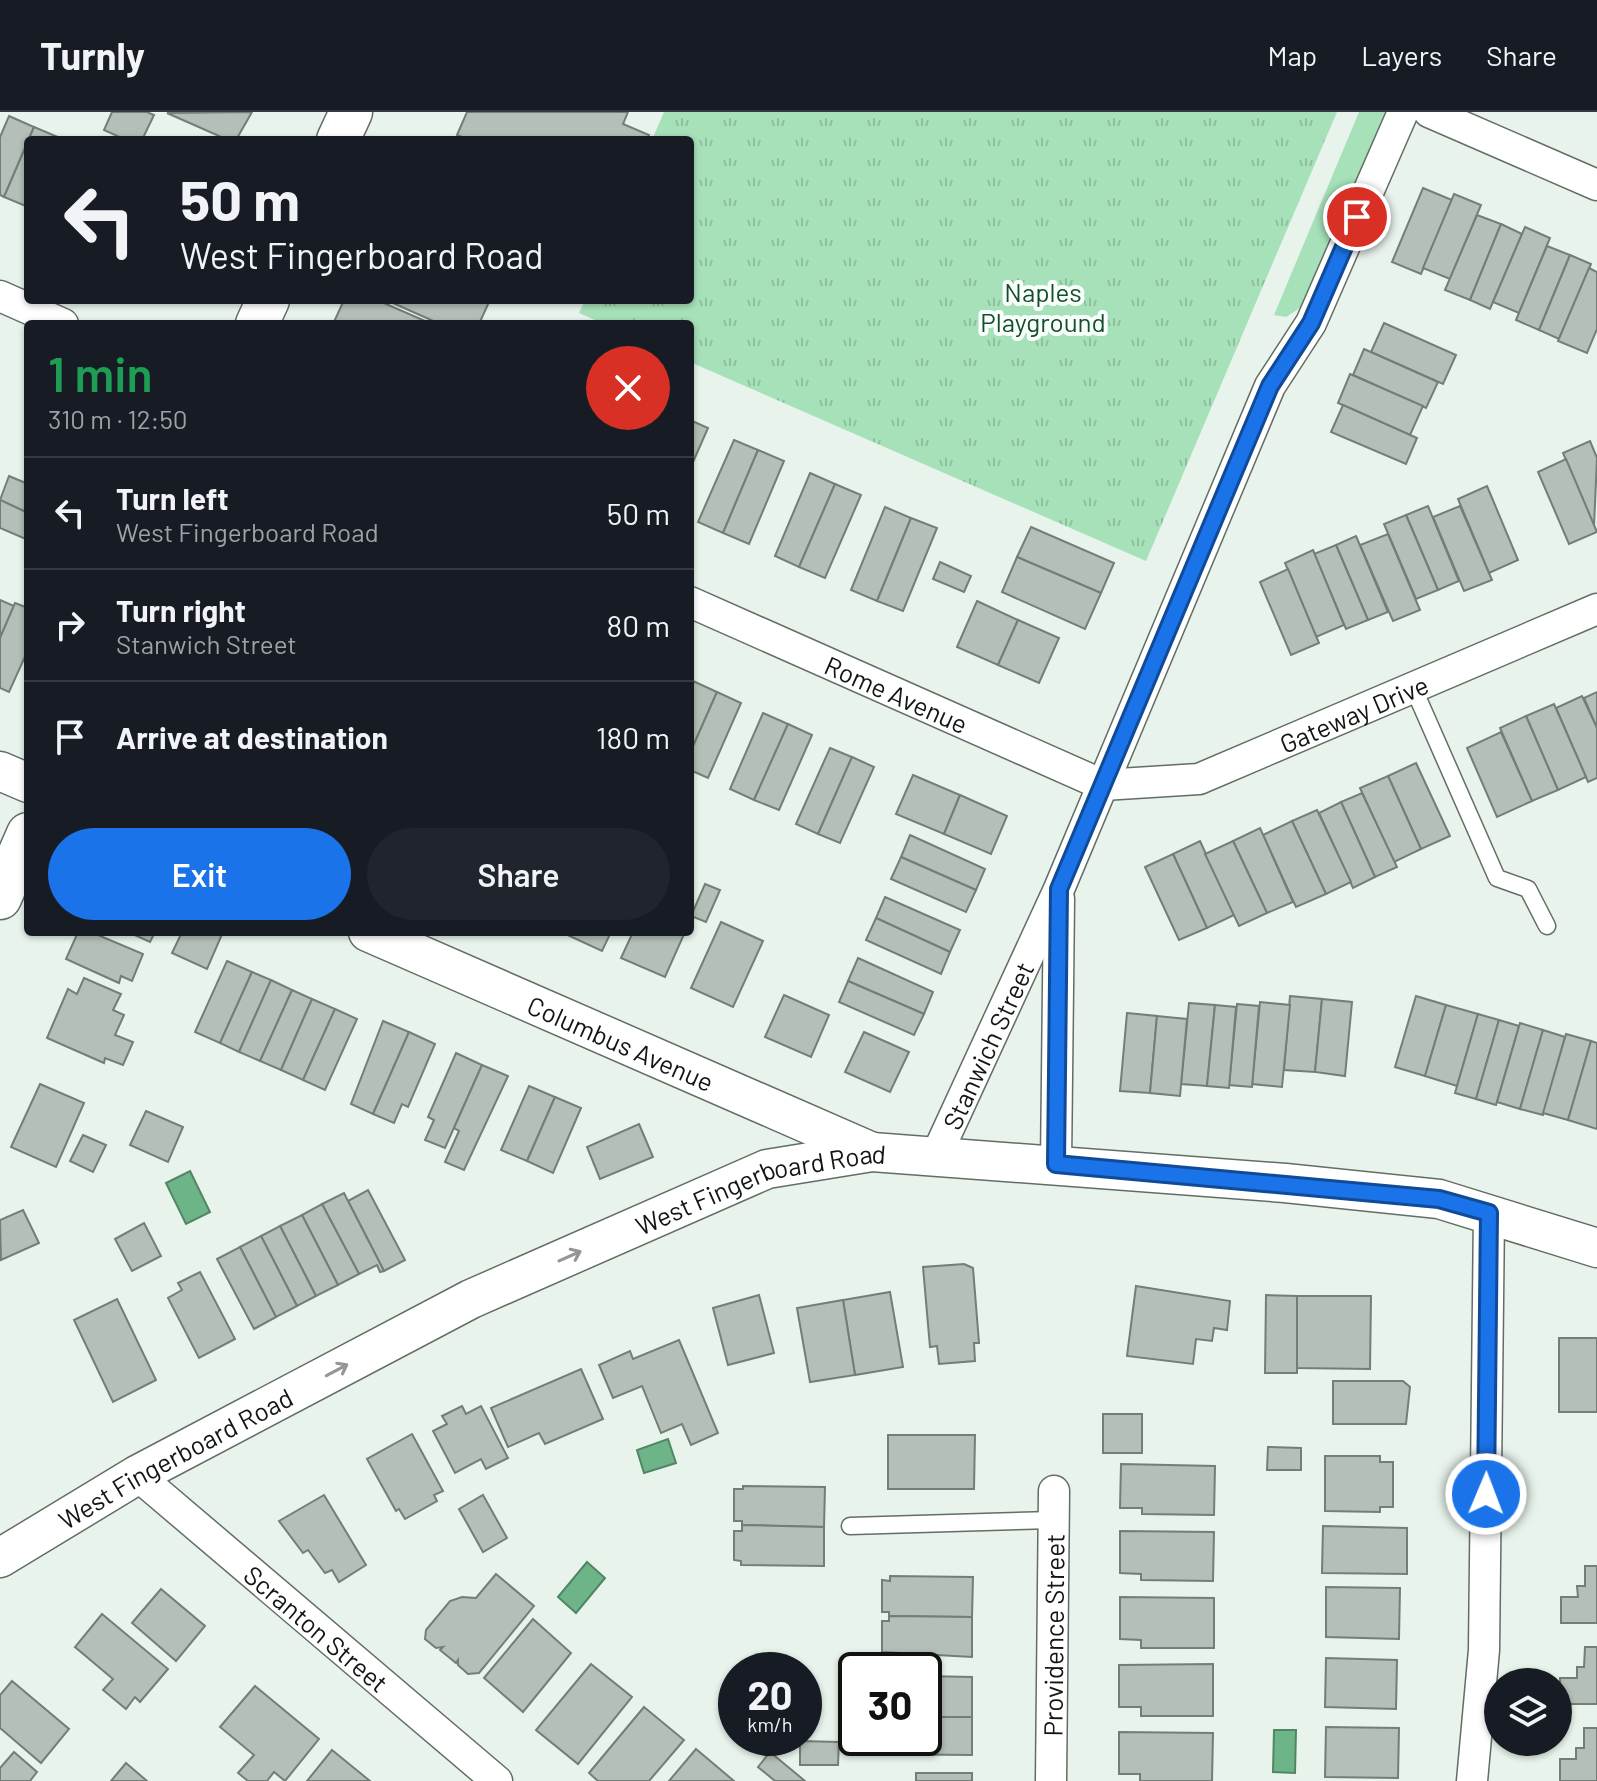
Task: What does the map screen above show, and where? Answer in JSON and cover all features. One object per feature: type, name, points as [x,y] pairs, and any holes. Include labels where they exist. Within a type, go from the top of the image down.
[{"type":"main road","points":[[340,136],[351,112]]},
{"type":"main road","points":[[0,898],[24,843]]},
{"type":"street","name":"Stanwich Street","points":[[936,1156],[1059,889],[1270,386],[1311,323],[1403,112]]},
{"type":"street","points":[[1429,112],[1597,185]]},
{"type":"street","points":[[0,296],[54,320]]},
{"type":"street","name":"Rome Avenue","points":[[694,604],[1103,785]]},
{"type":"street","name":"Gateway Drive","points":[[1103,785],[1199,779],[1597,609]]},
{"type":"street","points":[[0,771],[24,781]]},
{"type":"street","name":"Stanwich Street","points":[[1056,1164],[1059,889]]},
{"type":"street","name":"Columbus Avenue","points":[[377,936],[872,1152]]},
{"type":"street","name":"West Fingerboard Road","points":[[0,1558],[137,1475],[500,1286],[767,1169],[872,1152],[1056,1164],[1439,1199],[1597,1248]]},
{"type":"street","points":[[1472,1781],[1484,1650],[1489,1213]]},
{"type":"street","name":"Scranton Street","points":[[137,1475],[497,1781]]},
{"type":"street","name":"Providence Street","points":[[1051,1781],[1054,1506]]},
{"type":"lane","points":[[1413,687],[1497,878],[1528,889],[1547,926]]},
{"type":"lane","points":[[850,1526],[1054,1506]]},
{"type":"green space","name":"Naples Playground","points":[[664,112],[1337,112],[1146,561],[694,364],[694,320],[595,320],[579,313],[583,304],[694,304],[694,136],[654,136]]},
{"type":"green space","points":[[1359,112],[1385,112],[1303,306],[1286,317],[1274,315]]},
{"type":"shaded area","points":[[190,1171],[210,1212],[186,1224],[166,1183]]},
{"type":"shaded area","points":[[668,1439],[676,1463],[644,1473],[637,1450]]},
{"type":"shaded area","points":[[587,1562],[605,1578],[576,1613],[558,1597]]},
{"type":"shaded area","points":[[1274,1730],[1296,1730],[1295,1773],[1273,1772]]},
{"type":"building","points":[[112,112],[147,112],[154,115],[144,136],[117,136],[104,130]]},
{"type":"building","points":[[252,112],[238,136],[219,136],[167,113]]},
{"type":"building","points":[[467,112],[628,112],[623,124],[649,135],[459,136],[457,135]]},
{"type":"building","points":[[9,116],[34,127],[30,136],[24,136],[24,150],[4,197],[0,195],[0,137]]},
{"type":"building","points":[[34,127],[56,136],[30,136]]},
{"type":"building","points":[[24,150],[24,205],[4,197]]},
{"type":"building","points":[[1423,188],[1452,200],[1421,274],[1392,262]]},
{"type":"building","points":[[1454,194],[1481,205],[1450,279],[1423,268]]},
{"type":"building","points":[[1477,215],[1501,224],[1470,300],[1445,290]]},
{"type":"building","points":[[1501,224],[1522,234],[1490,309],[1470,300]]},
{"type":"building","points":[[1525,227],[1550,238],[1519,313],[1493,302]]},
{"type":"building","points":[[1547,246],[1570,255],[1539,330],[1516,320]]},
{"type":"building","points":[[1570,255],[1591,264],[1559,339],[1539,330]]},
{"type":"building","points":[[1589,268],[1597,272],[1597,329],[1587,353],[1558,341]]},
{"type":"building","points":[[342,304],[386,304],[423,320],[335,320]]},
{"type":"building","points":[[395,304],[488,304],[481,320],[431,320]]},
{"type":"building","points":[[1384,323],[1456,355],[1443,384],[1371,352]]},
{"type":"building","points":[[1364,349],[1438,382],[1426,408],[1353,375]]},
{"type":"building","points":[[1350,374],[1423,406],[1410,435],[1338,403]]},
{"type":"building","points":[[1343,405],[1417,438],[1406,464],[1331,432]]},
{"type":"building","points":[[694,422],[708,428],[694,460]]},
{"type":"building","points":[[734,440],[758,450],[723,533],[698,522]]},
{"type":"building","points":[[1590,441],[1597,458],[1594,526],[1563,453]]},
{"type":"building","points":[[758,450],[784,461],[749,544],[723,533]]},
{"type":"building","points":[[1566,459],[1597,532],[1569,544],[1538,472]]},
{"type":"building","points":[[810,473],[835,484],[799,567],[775,556]]},
{"type":"building","points":[[9,476],[24,482],[24,511],[0,500]]},
{"type":"building","points":[[835,484],[861,495],[825,578],[799,567]]},
{"type":"building","points":[[1487,486],[1518,560],[1489,573],[1458,499]]},
{"type":"building","points":[[0,500],[24,511],[24,538],[0,528]]},
{"type":"building","points":[[1428,506],[1459,581],[1438,590],[1406,515]]},
{"type":"building","points":[[1460,506],[1492,580],[1464,591],[1433,517]]},
{"type":"building","points":[[885,507],[911,518],[877,601],[851,590]]},
{"type":"building","points":[[1406,515],[1438,590],[1416,599],[1384,524]]},
{"type":"building","points":[[911,518],[937,528],[903,611],[877,601]]},
{"type":"building","points":[[1031,527],[1114,563],[1101,593],[1017,557]]},
{"type":"building","points":[[1388,534],[1420,610],[1393,621],[1360,545]]},
{"type":"building","points":[[1356,536],[1388,612],[1368,620],[1336,545]]},
{"type":"building","points":[[1336,545],[1368,620],[1346,629],[1314,554]]},
{"type":"building","points":[[1313,550],[1344,625],[1316,637],[1285,563]]},
{"type":"building","points":[[1017,557],[1101,593],[1085,629],[1002,592]]},
{"type":"building","points":[[940,562],[971,576],[964,592],[933,579]]},
{"type":"building","points":[[1288,569],[1319,643],[1291,655],[1260,582]]},
{"type":"building","points":[[0,600],[14,606],[0,638]]},
{"type":"building","points":[[977,601],[1018,620],[998,665],[957,647]]},
{"type":"building","points":[[15,603],[24,606],[24,659],[9,692],[0,688],[0,638]]},
{"type":"building","points":[[1018,620],[1059,638],[1039,683],[998,665]]},
{"type":"building","points":[[694,681],[717,692],[694,744]]},
{"type":"building","points":[[717,692],[741,703],[708,778],[694,772],[694,744]]},
{"type":"building","points":[[1597,692],[1597,728],[1584,698]]},
{"type":"building","points":[[1582,696],[1597,728],[1597,778],[1588,782],[1556,708]]},
{"type":"building","points":[[1554,704],[1586,777],[1558,790],[1526,716]]},
{"type":"building","points":[[763,713],[788,724],[754,800],[730,789]]},
{"type":"building","points":[[1526,716],[1558,790],[1532,801],[1500,728]]},
{"type":"building","points":[[788,724],[812,735],[779,810],[754,800]]},
{"type":"building","points":[[1501,732],[1532,801],[1497,817],[1467,748]]},
{"type":"building","points":[[830,748],[852,757],[818,834],[796,824]]},
{"type":"building","points":[[852,757],[874,767],[840,843],[818,834]]},
{"type":"building","points":[[1416,763],[1450,836],[1421,849],[1388,776]]},
{"type":"building","points":[[913,775],[960,795],[944,834],[896,814]]},
{"type":"building","points":[[1388,776],[1421,849],[1394,862],[1360,788]]},
{"type":"building","points":[[1362,793],[1397,867],[1375,877],[1341,802]]},
{"type":"building","points":[[960,795],[1007,816],[991,854],[944,834]]},
{"type":"building","points":[[1341,802],[1375,877],[1353,888],[1319,813]]},
{"type":"building","points":[[1317,810],[1351,882],[1326,894],[1292,821]]},
{"type":"building","points":[[1292,821],[1326,894],[1296,907],[1263,835]]},
{"type":"building","points":[[1260,828],[1293,902],[1267,913],[1233,841]]},
{"type":"building","points":[[910,835],[985,869],[976,890],[901,857]]},
{"type":"building","points":[[1200,841],[1234,915],[1207,928],[1173,854]]},
{"type":"building","points":[[1233,841],[1267,913],[1239,926],[1205,854]]},
{"type":"building","points":[[1173,854],[1207,928],[1179,940],[1145,867]]},
{"type":"building","points":[[901,857],[976,890],[966,912],[891,879]]},
{"type":"building","points":[[705,884],[720,890],[706,922],[694,917],[694,909]]},
{"type":"building","points":[[885,897],[960,930],[950,952],[876,918]]},
{"type":"building","points":[[876,918],[950,952],[941,974],[866,940]]},
{"type":"building","points":[[721,922],[763,941],[733,1007],[691,988]]},
{"type":"building","points":[[76,936],[100,936],[143,954],[132,981],[121,976],[119,983],[66,959]]},
{"type":"building","points":[[137,936],[153,936],[150,942]]},
{"type":"building","points":[[180,936],[221,936],[207,969],[172,953]]},
{"type":"building","points":[[570,936],[609,936],[602,951]]},
{"type":"building","points":[[631,936],[683,936],[665,977],[621,958]]},
{"type":"building","points":[[858,958],[933,992],[924,1014],[848,981]]},
{"type":"building","points":[[227,961],[252,972],[220,1043],[195,1032]]},
{"type":"building","points":[[252,972],[271,980],[239,1052],[220,1043]]},
{"type":"building","points":[[84,978],[121,994],[113,1010],[124,1015],[115,1035],[133,1042],[123,1065],[105,1058],[104,1063],[47,1038],[68,989],[77,994]]},
{"type":"building","points":[[271,980],[292,990],[260,1061],[239,1052]]},
{"type":"building","points":[[848,981],[924,1014],[914,1035],[839,1002]]},
{"type":"building","points":[[292,990],[312,999],[281,1070],[260,1061]]},
{"type":"building","points":[[784,995],[829,1015],[811,1057],[765,1037]]},
{"type":"building","points":[[1290,996],[1322,999],[1315,1072],[1284,1070]]},
{"type":"building","points":[[1416,996],[1446,1005],[1425,1076],[1395,1067]]},
{"type":"building","points":[[312,999],[335,1009],[303,1080],[281,1070]]},
{"type":"building","points":[[1322,999],[1352,1002],[1345,1076],[1315,1072]]},
{"type":"building","points":[[1260,1002],[1290,1005],[1282,1087],[1252,1084]]},
{"type":"building","points":[[1189,1003],[1215,1005],[1207,1086],[1181,1084]]},
{"type":"building","points":[[1237,1004],[1259,1006],[1252,1087],[1229,1085]]},
{"type":"building","points":[[1215,1005],[1236,1007],[1229,1088],[1207,1086]]},
{"type":"building","points":[[1446,1005],[1478,1014],[1457,1086],[1425,1076]]},
{"type":"building","points":[[335,1009],[357,1019],[325,1090],[303,1080]]},
{"type":"building","points":[[1127,1013],[1157,1016],[1150,1093],[1120,1091]]},
{"type":"building","points":[[1478,1014],[1499,1020],[1476,1099],[1455,1093]]},
{"type":"building","points":[[1157,1016],[1187,1019],[1180,1096],[1150,1093]]},
{"type":"building","points":[[1499,1020],[1519,1026],[1496,1105],[1476,1099]]},
{"type":"building","points":[[383,1021],[409,1032],[373,1114],[351,1104]]},
{"type":"building","points":[[1520,1023],[1543,1030],[1520,1109],[1497,1102]]},
{"type":"building","points":[[1543,1030],[1565,1037],[1543,1115],[1520,1109]]},
{"type":"building","points":[[409,1032],[435,1044],[408,1107],[402,1104],[394,1123],[373,1114]]},
{"type":"building","points":[[864,1032],[909,1052],[890,1092],[845,1072]]},
{"type":"building","points":[[1566,1034],[1591,1041],[1568,1120],[1543,1113]]},
{"type":"building","points":[[1591,1041],[1597,1043],[1597,1129],[1568,1120]]},
{"type":"building","points":[[456,1053],[482,1065],[445,1148],[425,1140],[434,1120],[428,1117]]},
{"type":"building","points":[[482,1065],[508,1076],[464,1170],[445,1162],[459,1131],[454,1128]]},
{"type":"building","points":[[40,1084],[84,1103],[56,1167],[11,1147]]},
{"type":"building","points":[[529,1086],[555,1097],[527,1161],[501,1150]]},
{"type":"building","points":[[555,1097],[581,1108],[553,1173],[527,1161]]},
{"type":"building","points":[[146,1111],[183,1127],[168,1162],[130,1145]]},
{"type":"building","points":[[639,1124],[653,1157],[600,1179],[587,1147]]},
{"type":"building","points":[[83,1135],[106,1145],[93,1172],[70,1161]]},
{"type":"building","points":[[368,1190],[405,1260],[384,1271],[348,1201]]},
{"type":"building","points":[[344,1193],[384,1271],[380,1272],[377,1265],[359,1274],[322,1204]]},
{"type":"building","points":[[322,1204],[359,1274],[338,1285],[302,1215]]},
{"type":"building","points":[[23,1210],[39,1243],[1,1260],[0,1220]]},
{"type":"building","points":[[302,1215],[338,1285],[316,1296],[280,1226]]},
{"type":"building","points":[[144,1223],[161,1256],[132,1271],[115,1239]]},
{"type":"building","points":[[280,1226],[316,1296],[297,1306],[261,1236]]},
{"type":"building","points":[[261,1236],[297,1306],[276,1317],[240,1247]]},
{"type":"building","points":[[240,1247],[276,1317],[254,1329],[217,1259]]},
{"type":"building","points":[[964,1264],[973,1268],[979,1343],[974,1343],[975,1361],[939,1364],[937,1346],[930,1347],[923,1267]]},
{"type":"building","points":[[200,1272],[235,1339],[199,1358],[168,1298],[182,1290],[178,1283]]},
{"type":"building","points":[[1136,1286],[1230,1301],[1227,1330],[1214,1328],[1212,1341],[1196,1339],[1193,1364],[1127,1356]]},
{"type":"building","points":[[890,1292],[903,1367],[855,1375],[843,1300]]},
{"type":"building","points":[[759,1295],[774,1353],[728,1365],[713,1308]]},
{"type":"building","points":[[1266,1295],[1297,1296],[1297,1373],[1265,1373]]},
{"type":"building","points":[[1297,1296],[1371,1296],[1370,1369],[1297,1368]]},
{"type":"building","points":[[117,1299],[156,1380],[113,1402],[74,1320]]},
{"type":"building","points":[[843,1300],[855,1375],[810,1382],[797,1308]]},
{"type":"building","points":[[1559,1338],[1597,1338],[1597,1412],[1559,1412]]},
{"type":"building","points":[[679,1340],[718,1433],[691,1445],[682,1424],[661,1433],[642,1386],[613,1398],[599,1365],[630,1351],[633,1359]]},
{"type":"building","points":[[581,1369],[603,1419],[545,1444],[539,1433],[508,1447],[491,1408]]},
{"type":"building","points":[[1333,1381],[1403,1381],[1410,1387],[1406,1424],[1333,1424]]},
{"type":"building","points":[[462,1406],[466,1414],[481,1406],[508,1458],[486,1469],[481,1459],[455,1473],[433,1431],[447,1424],[442,1416]]},
{"type":"building","points":[[1103,1414],[1142,1414],[1142,1453],[1103,1453]]},
{"type":"building","points":[[412,1434],[443,1491],[434,1495],[437,1501],[405,1519],[399,1509],[396,1511],[367,1459]]},
{"type":"building","points":[[888,1435],[975,1435],[974,1489],[888,1489]]},
{"type":"building","points":[[1268,1447],[1301,1448],[1301,1470],[1267,1470]]},
{"type":"building","points":[[1325,1456],[1380,1456],[1380,1462],[1393,1462],[1393,1507],[1380,1507],[1380,1512],[1325,1511]]},
{"type":"building","points":[[1121,1464],[1215,1466],[1214,1515],[1142,1514],[1142,1508],[1120,1508]]},
{"type":"building","points":[[743,1486],[825,1487],[824,1527],[742,1525],[742,1521],[734,1521],[734,1489],[743,1489]]},
{"type":"building","points":[[324,1495],[366,1565],[339,1582],[332,1570],[325,1573],[308,1550],[303,1553],[279,1521]]},
{"type":"building","points":[[483,1495],[507,1538],[483,1552],[459,1509]]},
{"type":"building","points":[[742,1525],[824,1527],[824,1566],[741,1565],[741,1561],[734,1560],[734,1531],[742,1531]]},
{"type":"building","points":[[1323,1526],[1407,1528],[1407,1574],[1322,1573]]},
{"type":"building","points":[[1120,1531],[1214,1532],[1213,1581],[1141,1580],[1141,1574],[1120,1573]]},
{"type":"building","points":[[1585,1566],[1597,1566],[1597,1623],[1561,1623],[1561,1597],[1578,1597],[1577,1586],[1585,1586]]},
{"type":"building","points":[[496,1574],[534,1606],[479,1673],[468,1674],[458,1665],[458,1660],[456,1663],[440,1650],[443,1647],[436,1648],[425,1639],[426,1630],[450,1601],[462,1597],[476,1598]]},
{"type":"building","points":[[890,1576],[973,1577],[972,1617],[889,1616],[889,1612],[882,1612],[882,1580],[890,1581]]},
{"type":"building","points":[[1326,1587],[1400,1588],[1399,1639],[1326,1637]]},
{"type":"building","points":[[161,1589],[205,1626],[176,1661],[132,1623]]},
{"type":"building","points":[[1120,1597],[1214,1598],[1214,1648],[1141,1648],[1141,1640],[1120,1639]]},
{"type":"building","points":[[102,1614],[168,1669],[140,1702],[135,1697],[126,1709],[103,1690],[113,1679],[75,1647]]},
{"type":"building","points":[[889,1616],[972,1617],[972,1657],[942,1655],[942,1652],[882,1652],[882,1621],[889,1621]]},
{"type":"building","points":[[533,1619],[571,1653],[523,1712],[484,1678]]},
{"type":"building","points":[[1585,1647],[1597,1647],[1597,1704],[1572,1704],[1572,1678],[1577,1678],[1577,1667],[1584,1667]]},
{"type":"building","points":[[1326,1658],[1397,1660],[1396,1709],[1325,1707]]},
{"type":"building","points":[[591,1664],[632,1697],[578,1764],[536,1730]]},
{"type":"building","points":[[1213,1664],[1213,1716],[1141,1716],[1141,1707],[1119,1707],[1119,1665]]},
{"type":"building","points":[[942,1676],[972,1677],[972,1717],[942,1717]]},
{"type":"building","points":[[12,1681],[69,1729],[41,1763],[0,1728],[0,1695]]},
{"type":"building","points":[[255,1686],[319,1739],[285,1781],[274,1772],[267,1781],[248,1781],[238,1773],[254,1755],[220,1727]]},
{"type":"building","points":[[644,1707],[684,1740],[649,1781],[598,1781],[589,1773]]},
{"type":"building","points":[[942,1717],[972,1717],[972,1755],[942,1755]]},
{"type":"building","points":[[1326,1727],[1399,1728],[1398,1778],[1325,1777]]},
{"type":"building","points":[[1584,1728],[1597,1728],[1597,1781],[1560,1781],[1560,1759],[1576,1759],[1576,1748],[1584,1748]]},
{"type":"building","points":[[1119,1732],[1213,1733],[1212,1781],[1140,1781],[1140,1774],[1119,1774]]},
{"type":"building","points":[[822,1742],[838,1742],[838,1765],[800,1765],[800,1756],[822,1756]]},
{"type":"building","points":[[696,1749],[734,1781],[669,1781]]},
{"type":"building","points":[[332,1750],[370,1781],[307,1781]]},
{"type":"building","points":[[14,1752],[37,1772],[30,1781],[0,1781],[0,1768]]},
{"type":"building","points":[[767,1756],[775,1756],[805,1781],[775,1781],[758,1767]]},
{"type":"building","points":[[126,1763],[147,1781],[111,1781]]},
{"type":"building","points":[[916,1773],[972,1773],[972,1781],[916,1781]]},
{"type":"route","points":[[1357,217],[1311,323],[1270,386],[1059,889],[1056,1164],[1439,1199],[1489,1213],[1486,1494]]}]
